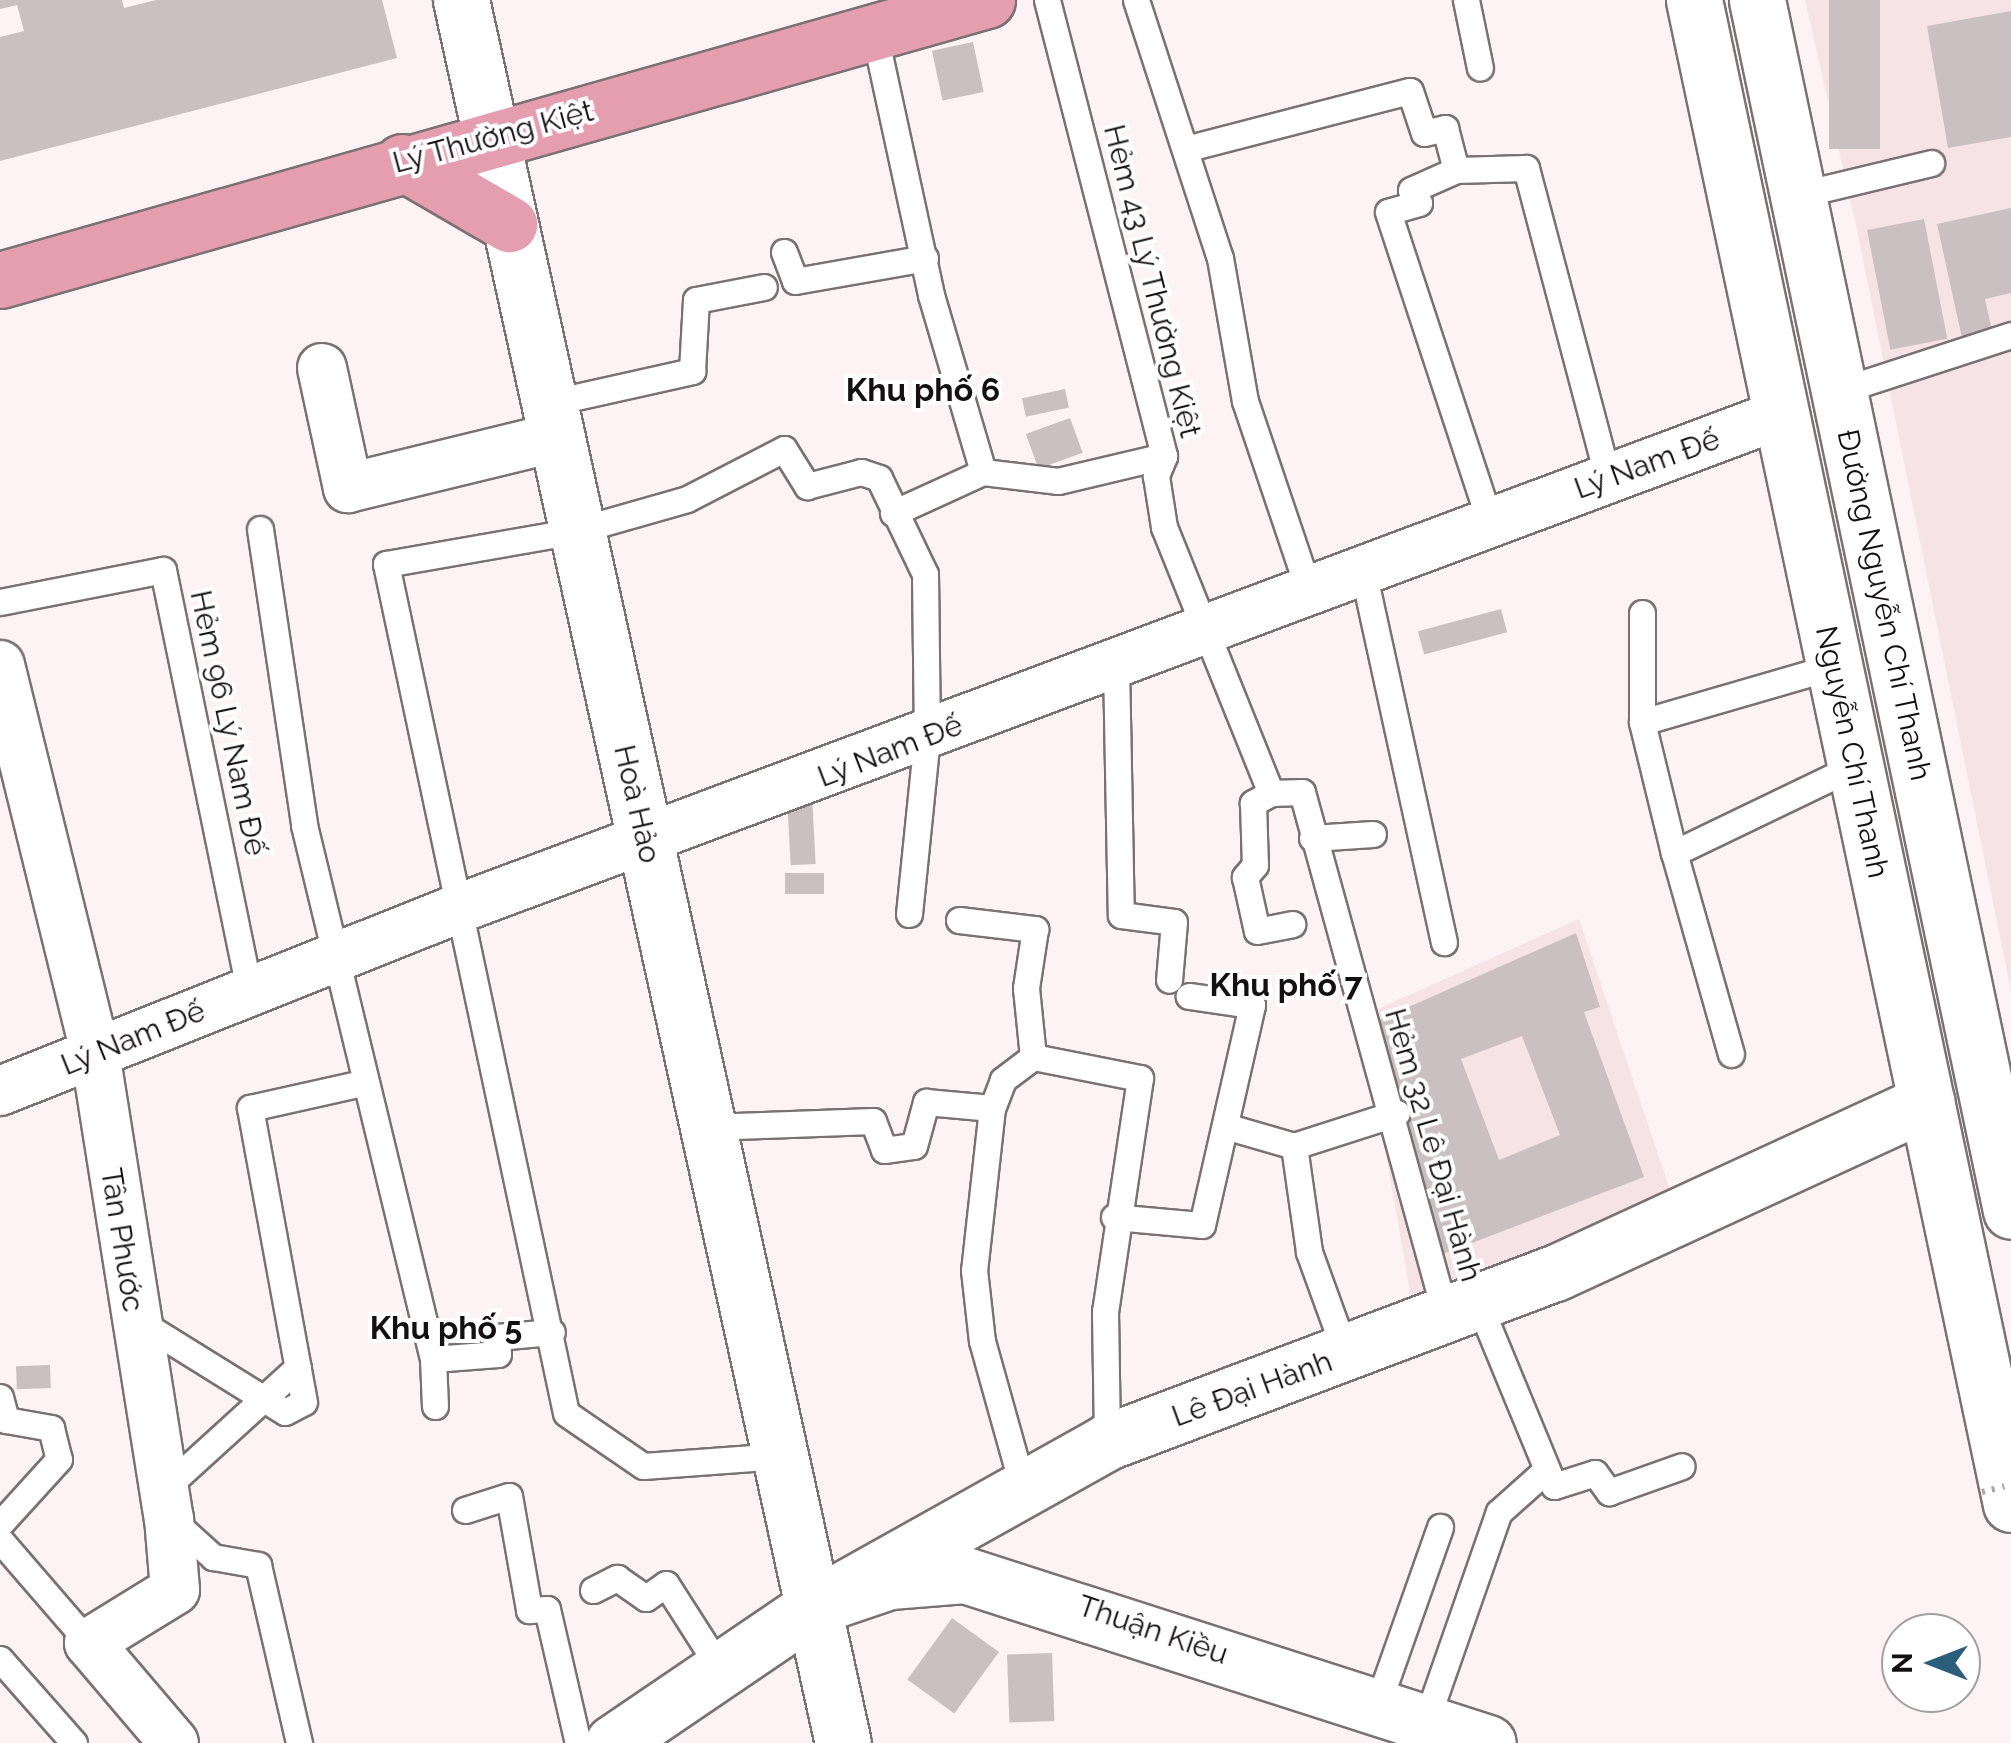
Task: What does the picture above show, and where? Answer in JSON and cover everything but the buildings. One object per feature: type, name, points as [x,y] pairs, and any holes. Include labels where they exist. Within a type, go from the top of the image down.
[{"type":"main road","name":"Hoà Hảo","points":[[461,0],[843,1743]]},
{"type":"main road","name":"Lý Thường Kiệt","points":[[0,280],[402,162],[987,0]]},
{"type":"main road","name":"Nguyễn Chí Thanh","points":[[1694,0],[1945,1192],[1996,1498]]},
{"type":"main road","name":"Đường Nguyễn Chí Thanh","points":[[1757,0],[1878,580],[1997,1074],[2009,1189]]},
{"type":"main road","points":[[402,162],[510,224]]},
{"type":"main road","points":[[1782,414],[1839,391]]},
{"type":"main road","points":[[1819,593],[1878,580]]},
{"type":"main road","name":"Lê Đại Hành","points":[[613,1743],[813,1607],[1107,1442],[1462,1308],[1997,1074]]},
{"type":"main road","points":[[1945,1192],[2009,1189]]},
{"type":"main road","name":"Thuận Kiều","points":[[813,1607],[890,1581],[999,1579],[1377,1706],[1459,1738]]},
{"type":"street","points":[[322,368],[348,488],[553,420]]},
{"type":"street","name":"Lý Nam Đế","points":[[0,1091],[336,961],[460,908],[645,844],[1782,414]]},
{"type":"street","name":"Tân Phước","points":[[0,666],[96,1053],[167,1504],[175,1590],[89,1643]]},
{"type":"street","points":[[89,1643],[174,1743]]},
{"type":"lane","name":"Hẻm 43 Lý Thường Kiệt","points":[[1047,0],[1164,456],[1156,476],[1164,527],[1271,793]]},
{"type":"lane","points":[[1136,0],[1220,258],[1245,400],[1309,592]]},
{"type":"lane","points":[[1466,0],[1480,68]]},
{"type":"lane","points":[[874,31],[926,258],[983,472]]},
{"type":"lane","points":[[1185,149],[1410,90],[1424,133],[1444,128],[1456,170]]},
{"type":"lane","points":[[1798,195],[1931,163]]},
{"type":"lane","points":[[1490,523],[1388,212],[1419,203],[1411,190],[1456,170],[1526,168],[1608,478]]},
{"type":"lane","points":[[784,252],[795,281],[926,258]]},
{"type":"lane","points":[[553,420],[692,371],[696,300],[764,287]]},
{"type":"lane","points":[[1839,391],[2011,335]]},
{"type":"lane","points":[[780,1456],[643,1466],[566,1414],[386,564],[575,531],[687,499],[784,449],[807,486],[861,472],[879,478],[925,574],[927,737],[909,914]]},
{"type":"lane","points":[[893,513],[983,472],[1058,481],[1164,456]]},
{"type":"lane","points":[[260,529],[304,825],[362,1083],[433,1359],[435,1406]]},
{"type":"lane","name":"Hẻm 96 Lý Nam Đế","points":[[0,602],[163,570],[250,992]]},
{"type":"lane","points":[[1364,571],[1444,942]]},
{"type":"lane","points":[[1642,613],[1642,722],[1674,853],[1731,1054]]},
{"type":"lane","points":[[1114,1217],[1202,1225],[1252,1006],[1179,988],[1174,922],[1121,914],[1116,664]]},
{"type":"lane","points":[[1642,722],[1835,666]]},
{"type":"lane","points":[[1674,853],[1855,766]]},
{"type":"lane","name":"Hẻm 32 Lê Đại Hành","points":[[1271,793],[1302,792],[1312,838],[1397,1113],[1462,1308],[1545,1471]]},
{"type":"lane","points":[[1271,793],[1253,803],[1255,864],[1245,877],[1257,931],[1292,924]]},
{"type":"lane","points":[[1312,838],[1373,834]]},
{"type":"lane","points":[[960,920],[1034,929],[1026,988],[1032,1058]]},
{"type":"lane","points":[[1023,1488],[982,1341],[974,1270],[992,1108],[1003,1080],[1032,1058],[1140,1078],[1114,1217],[1101,1394],[1107,1442]]},
{"type":"lane","points":[[135,1318],[285,1412],[304,1402],[250,1108],[362,1083]]},
{"type":"lane","points":[[708,1127],[873,1120],[884,1150],[914,1146],[926,1102],[992,1108]]},
{"type":"lane","points":[[1225,1126],[1294,1146],[1397,1113]]},
{"type":"lane","points":[[1294,1146],[1309,1252],[1346,1354]]},
{"type":"lane","points":[[433,1359],[498,1354],[497,1337],[553,1344]]},
{"type":"lane","points":[[298,1367],[167,1504],[213,1557],[258,1566],[298,1743]]},
{"type":"lane","points":[[0,1397],[6,1420],[52,1428],[60,1459],[0,1524]]},
{"type":"lane","points":[[1459,1738],[1433,1701],[1499,1512],[1545,1471],[1554,1486],[1595,1473],[1609,1492],[1682,1466]]},
{"type":"lane","points":[[465,1510],[509,1496],[529,1610],[547,1609],[578,1743]]},
{"type":"lane","points":[[1377,1706],[1440,1527]]},
{"type":"lane","points":[[0,1540],[89,1643]]},
{"type":"lane","points":[[593,1590],[616,1578],[646,1598],[666,1584],[721,1670]]},
{"type":"lane","points":[[0,1658],[74,1743]]},
{"type":"path","points":[[1996,1498],[2011,1486]]},
{"type":"shaded area","points":[[1805,0],[2011,0],[2011,991],[1856,225]]},
{"type":"shaded area","points":[[1579,919],[1676,1208],[1413,1309],[1362,1016]]},
{"type":"district","name":"Khu phố 6","points":[[923,390]]},
{"type":"district","name":"Khu phố 7","points":[[1286,985]]},
{"type":"district","name":"Khu phố 5","points":[[446,1328]]}]
